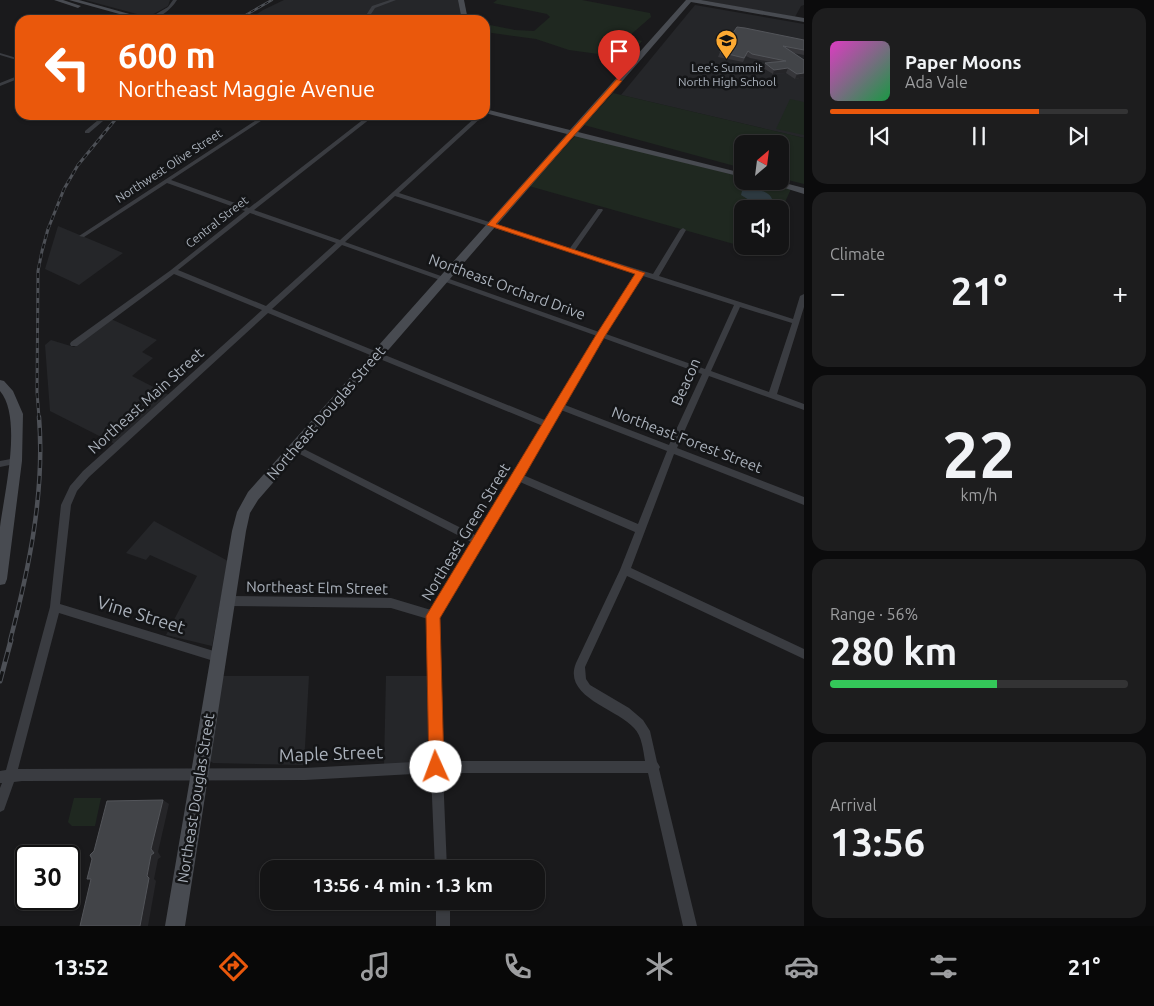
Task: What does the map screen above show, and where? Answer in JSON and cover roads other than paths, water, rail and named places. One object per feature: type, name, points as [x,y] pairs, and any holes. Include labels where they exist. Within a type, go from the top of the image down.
[{"type":"main road","points":[[56,0],[113,15]]},
{"type":"main road","points":[[72,0],[129,15]]},
{"type":"main road","points":[[461,0],[464,15]]},
{"type":"main road","points":[[690,0],[804,20]]},
{"type":"main road","name":"Northeast Douglas Street","points":[[175,926],[217,657],[229,601],[239,530],[244,512],[253,496],[378,355],[443,278],[690,0]]},
{"type":"main road","points":[[490,107],[734,173]]},
{"type":"main road","points":[[490,112],[574,130],[734,169]]},
{"type":"main road","points":[[789,182],[804,186]]},
{"type":"main road","points":[[789,187],[804,191]]},
{"type":"main road","points":[[0,384],[9,394],[16,414],[16,461],[0,579]]},
{"type":"street","points":[[157,15],[170,8],[175,0]]},
{"type":"street","points":[[368,15],[373,7],[394,0]]},
{"type":"street","points":[[0,54],[15,58]]},
{"type":"street","points":[[0,85],[15,78]]},
{"type":"street","points":[[87,132],[101,120]]},
{"type":"street","name":"Northwest Olive Street","points":[[82,236],[259,120]]},
{"type":"street","name":"Central Street","points":[[74,344],[173,272],[366,120]]},
{"type":"street","name":"Northeast Main Street","points":[[0,806],[5,777],[55,607],[66,505],[73,490],[86,474],[476,120]]},
{"type":"street","name":"Northeast Orchard Drive","points":[[167,181],[804,407]]},
{"type":"street","points":[[396,194],[796,322]]},
{"type":"street","points":[[570,251],[600,210]]},
{"type":"street","points":[[655,277],[683,230]]},
{"type":"street","points":[[173,272],[549,425]]},
{"type":"street","name":"Northeast Green Street","points":[[441,860],[436,767],[433,616],[518,477],[601,335],[641,273]]},
{"type":"street","points":[[772,396],[804,296]]},
{"type":"street","name":"Beacon","points":[[654,767],[649,745],[640,725],[627,714],[598,699],[582,684],[579,675],[580,667],[625,570],[672,448],[738,304]]},
{"type":"street","name":"Northeast Forest Street","points":[[560,406],[804,501]]},
{"type":"street","points":[[295,448],[478,541]]},
{"type":"street","points":[[0,464],[16,461]]},
{"type":"street","points":[[518,477],[640,528]]},
{"type":"street","points":[[625,570],[804,654]]},
{"type":"street","name":"Northeast Elm Street","points":[[229,601],[391,602],[433,616]]},
{"type":"street","name":"Vine Street","points":[[55,607],[217,657]]},
{"type":"street","name":"Maple Street","points":[[5,777],[22,775],[306,774],[436,767],[654,767]]},
{"type":"street","points":[[654,767],[690,926]]},
{"type":"street","points":[[443,910],[443,926]]},
{"type":"railway","points":[[246,15],[272,0]]},
{"type":"railway","points":[[39,418],[37,392],[38,271],[42,251],[48,229],[64,189],[78,165],[115,120]]},
{"type":"railway","points":[[10,641],[34,530],[40,474],[39,417]]},
{"type":"railway","points":[[0,681],[11,640]]},
{"type":"place","name":"Lee's Summit North High School","points":[[727,60]]}]
